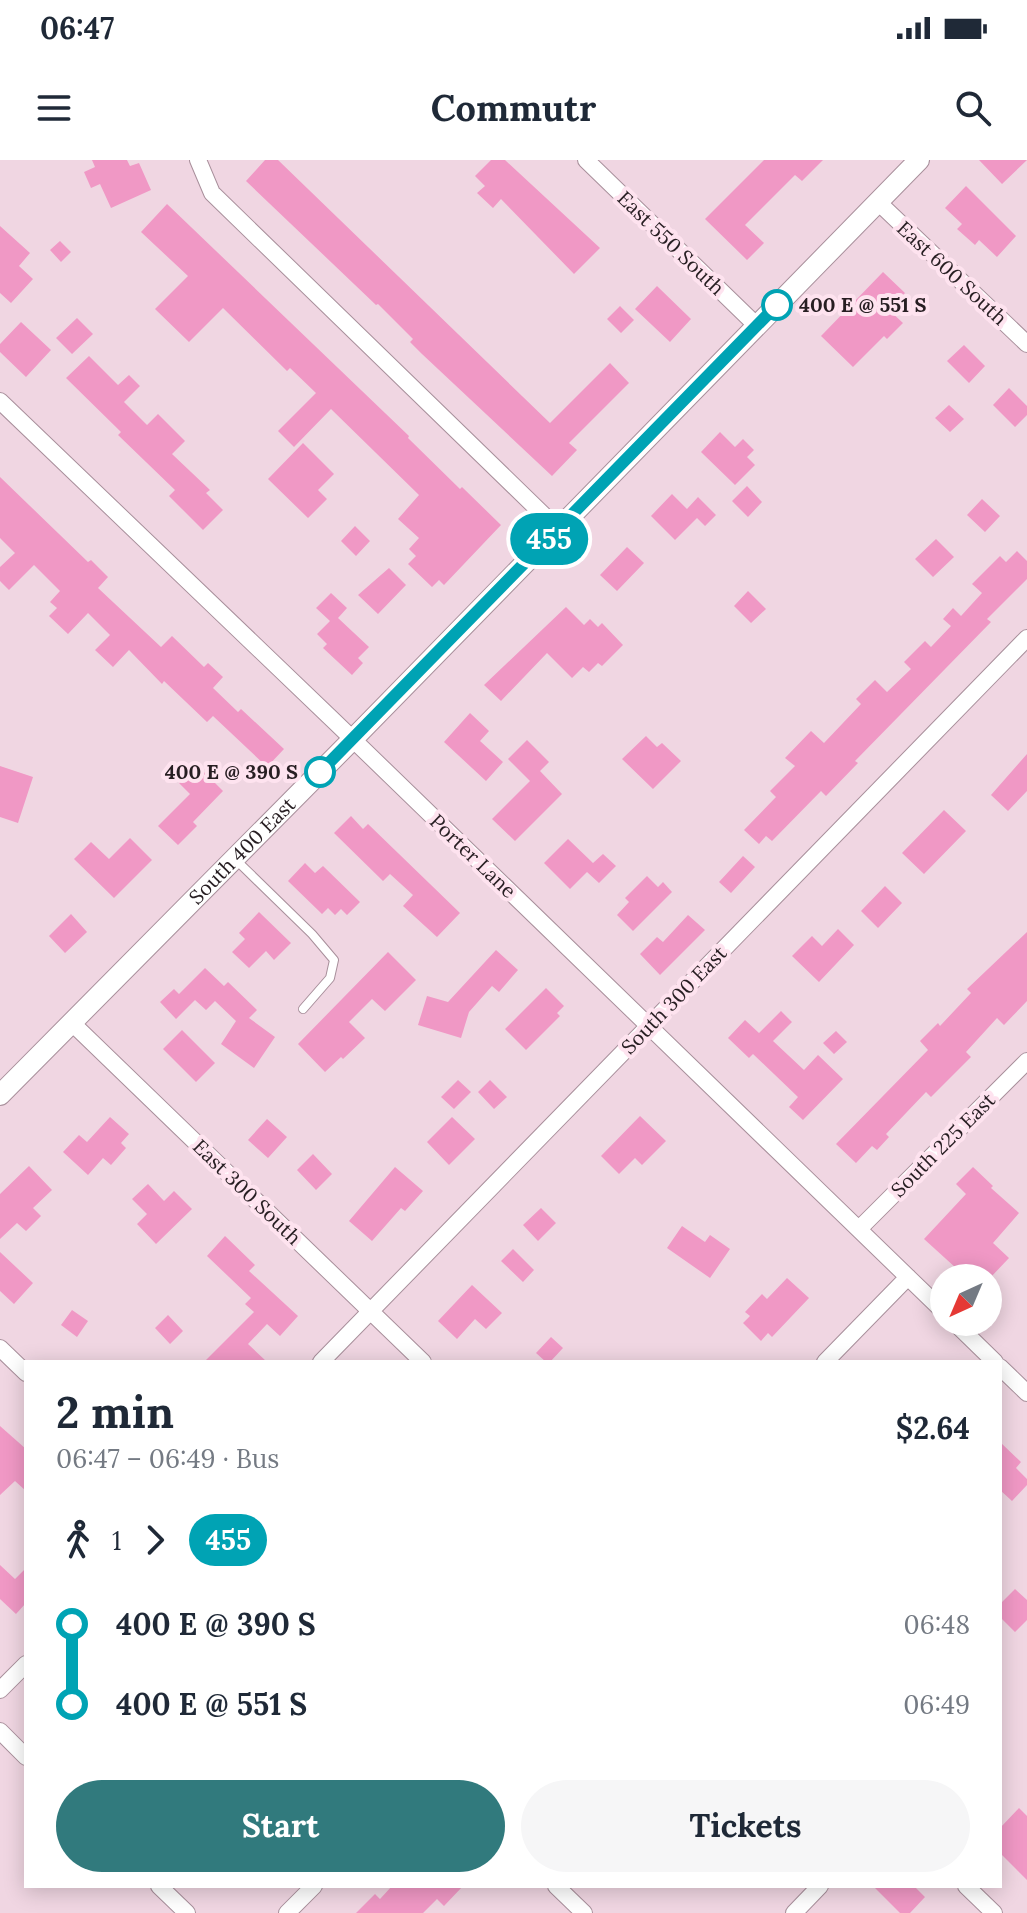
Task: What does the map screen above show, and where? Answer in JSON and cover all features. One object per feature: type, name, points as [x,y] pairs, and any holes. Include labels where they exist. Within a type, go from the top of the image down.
[{"type":"street","points":[[198,160],[212,193],[558,529]]},
{"type":"street","name":"East 550 South","points":[[586,160],[757,326]]},
{"type":"street","name":"South 400 East","points":[[0,1095],[919,160]]},
{"type":"street","name":"East 600 South","points":[[878,202],[1027,344]]},
{"type":"street","name":"Porter Lane","points":[[0,401],[930,1298]]},
{"type":"street","name":"South 300 East","points":[[323,1360],[1027,638]]},
{"type":"street","name":"East 300 South","points":[[71,1022],[421,1360]]},
{"type":"street","name":"South 225 East","points":[[859,1229],[1027,1061]]},
{"type":"street","points":[[827,1360],[908,1277]]},
{"type":"street","points":[[968,1336],[993,1360]]},
{"type":"street","points":[[0,1348],[24,1371]]},
{"type":"street","points":[[1002,1369],[1027,1393]]},
{"type":"street","points":[[0,1690],[24,1666]]},
{"type":"street","points":[[0,1731],[24,1755]]},
{"type":"street","points":[[161,1888],[187,1913]]},
{"type":"street","points":[[287,1913],[312,1888]]},
{"type":"street","points":[[558,1888],[584,1913]]},
{"type":"street","points":[[794,1913],[818,1888]]},
{"type":"street","points":[[968,1888],[994,1913]]},
{"type":"lane","points":[[234,858],[334,960],[330,978],[303,1009]]},
{"type":"building","points":[[92,160],[127,160],[130,166],[139,163],[151,190],[111,208],[100,184],[91,188],[84,172],[95,167]]},
{"type":"building","points":[[265,160],[278,160],[550,423],[610,363],[629,383],[569,443],[577,450],[552,476],[422,354],[410,342],[413,339],[378,304],[246,181]]},
{"type":"building","points":[[491,160],[505,160],[600,248],[574,274],[501,199],[493,208],[477,193],[485,186],[475,176]]},
{"type":"building","points":[[764,160],[823,160],[802,181],[795,175],[745,225],[764,243],[747,260],[705,219]]},
{"type":"building","points":[[979,160],[1027,160],[1002,184]]},
{"type":"building","points":[[966,186],[1016,236],[997,257],[979,240],[975,245],[957,229],[962,224],[945,208]]},
{"type":"building","points":[[167,204],[409,436],[460,489],[462,487],[501,525],[444,585],[439,580],[432,587],[408,564],[416,556],[409,549],[419,538],[398,519],[419,495],[331,409],[294,447],[278,431],[316,393],[290,368],[287,371],[223,308],[189,342],[155,309],[188,276],[141,232]]},
{"type":"building","points":[[0,226],[30,253],[19,266],[33,279],[11,303],[0,293]]},
{"type":"building","points":[[60,241],[71,252],[61,262],[50,250]]},
{"type":"building","points":[[883,272],[905,293],[889,310],[903,323],[887,339],[884,336],[853,367],[821,336]]},
{"type":"building","points":[[657,286],[691,319],[670,342],[635,309]]},
{"type":"building","points":[[620,306],[634,320],[621,333],[607,319]]},
{"type":"building","points":[[77,318],[93,334],[72,354],[56,338]]},
{"type":"building","points":[[21,322],[51,350],[26,377],[0,352],[0,344]]},
{"type":"building","points":[[964,345],[985,366],[969,383],[947,361]]},
{"type":"building","points":[[89,356],[118,385],[129,375],[140,386],[124,402],[147,425],[158,414],[185,441],[172,454],[210,490],[206,493],[223,510],[203,530],[169,496],[175,490],[118,435],[121,432],[66,378]]},
{"type":"building","points":[[1009,388],[1027,406],[1027,415],[1015,427],[993,405]]},
{"type":"building","points":[[949,405],[964,419],[950,432],[935,418]]},
{"type":"building","points":[[720,432],[735,447],[743,439],[754,450],[747,457],[755,465],[735,485],[701,452]]},
{"type":"building","points":[[303,443],[334,474],[318,490],[327,499],[308,518],[268,479]]},
{"type":"building","points":[[0,477],[88,562],[91,560],[108,577],[98,588],[161,647],[172,636],[204,667],[208,663],[223,677],[213,688],[284,749],[267,767],[213,716],[207,722],[164,681],[162,684],[129,650],[113,667],[95,650],[110,635],[88,613],[68,634],[49,616],[57,608],[50,602],[60,591],[34,565],[9,590],[0,581],[0,567],[15,553],[0,538]]},
{"type":"building","points":[[747,486],[762,502],[748,517],[732,501]]},
{"type":"building","points":[[672,494],[687,509],[698,497],[716,515],[705,526],[697,518],[675,540],[651,516]]},
{"type":"building","points":[[982,499],[1000,516],[985,532],[967,515]]},
{"type":"building","points":[[355,526],[370,541],[356,556],[341,541]]},
{"type":"building","points":[[936,539],[954,557],[933,577],[915,559]]},
{"type":"building","points":[[627,547],[644,563],[617,591],[600,575]]},
{"type":"building","points":[[1017,551],[1027,561],[1027,579],[987,619],[991,622],[855,761],[858,763],[826,796],[821,791],[772,841],[766,836],[759,844],[744,830],[776,797],[770,791],[795,766],[785,758],[811,731],[824,743],[861,704],[856,699],[875,680],[887,692],[911,669],[904,662],[925,641],[931,647],[951,626],[943,619],[953,608],[961,616],[982,593],[972,584],[1000,556],[1006,562]]},
{"type":"building","points":[[389,568],[406,585],[378,614],[358,595]]},
{"type":"building","points":[[748,591],[766,609],[751,623],[734,606]]},
{"type":"building","points":[[331,593],[347,608],[338,618],[369,647],[358,658],[363,663],[352,675],[323,648],[327,644],[317,634],[330,621],[316,608]]},
{"type":"building","points":[[566,607],[584,625],[590,619],[598,627],[602,623],[623,645],[602,666],[598,663],[589,672],[583,667],[572,678],[547,653],[501,701],[484,685]]},
{"type":"building","points":[[470,713],[489,731],[480,741],[503,762],[486,781],[444,742]]},
{"type":"building","points":[[646,736],[657,747],[662,743],[681,761],[653,789],[622,759]]},
{"type":"building","points":[[527,740],[549,762],[540,771],[562,794],[515,841],[492,819],[530,781],[508,759]]},
{"type":"building","points":[[1027,754],[1027,791],[1008,811],[991,795]]},
{"type":"building","points":[[197,765],[223,791],[193,822],[197,826],[178,845],[158,826],[190,794],[179,783]]},
{"type":"building","points":[[0,766],[33,777],[18,823],[0,817]]},
{"type":"building","points":[[944,810],[966,831],[924,874],[902,853]]},
{"type":"building","points":[[351,816],[363,829],[368,824],[460,913],[437,937],[403,906],[413,895],[390,874],[383,881],[334,833]]},
{"type":"building","points":[[130,838],[152,860],[114,898],[74,859],[91,842],[109,859]]},
{"type":"building","points":[[568,839],[593,863],[603,854],[616,866],[599,883],[587,872],[570,889],[544,863]]},
{"type":"building","points":[[743,856],[755,867],[731,893],[719,882]]},
{"type":"building","points":[[305,863],[315,873],[323,866],[360,902],[347,915],[341,909],[335,915],[328,908],[322,914],[288,881]]},
{"type":"building","points":[[647,876],[658,887],[663,882],[672,892],[633,931],[617,915],[629,902],[625,898]]},
{"type":"building","points":[[885,886],[902,903],[878,928],[861,911]]},
{"type":"building","points":[[259,912],[291,943],[274,960],[266,951],[249,968],[232,952],[245,939],[239,933]]},
{"type":"building","points":[[71,914],[87,932],[65,953],[49,936]]},
{"type":"building","points":[[688,915],[705,930],[660,975],[640,954],[657,937],[663,942]]},
{"type":"building","points":[[838,929],[854,945],[819,982],[792,956],[812,936],[822,946]]},
{"type":"building","points":[[1027,932],[1027,1001],[1004,1025],[997,1018],[966,1052],[971,1057],[931,1097],[926,1092],[886,1134],[889,1137],[877,1150],[872,1146],[856,1163],[836,1144],[928,1050],[920,1041],[938,1023],[940,1026],[971,993],[967,989]]},
{"type":"building","points":[[496,950],[518,970],[499,992],[492,986],[469,1012],[461,1038],[418,1025],[427,996],[448,1002]]},
{"type":"building","points":[[388,952],[416,980],[385,1011],[372,999],[349,1022],[365,1038],[325,1072],[298,1044]]},
{"type":"building","points":[[205,968],[224,986],[228,982],[257,1010],[249,1018],[275,1037],[254,1068],[221,1044],[236,1021],[215,1001],[206,1010],[195,1000],[176,1019],[160,1002],[174,989],[179,994]]},
{"type":"building","points":[[546,988],[564,1006],[557,1013],[560,1016],[526,1050],[505,1029]]},
{"type":"building","points":[[781,1011],[792,1022],[773,1041],[804,1070],[818,1055],[843,1079],[803,1120],[789,1107],[798,1097],[753,1054],[749,1058],[728,1038],[745,1020],[759,1033]]},
{"type":"building","points":[[182,1030],[215,1063],[196,1082],[163,1049]]},
{"type":"building","points":[[836,1031],[847,1042],[834,1054],[823,1043]]},
{"type":"building","points":[[458,1080],[471,1092],[454,1109],[441,1097]]},
{"type":"building","points":[[490,1080],[507,1097],[494,1109],[478,1092]]},
{"type":"building","points":[[640,1116],[666,1141],[642,1165],[635,1158],[619,1174],[601,1156]]},
{"type":"building","points":[[110,1117],[129,1134],[121,1143],[126,1148],[111,1165],[103,1158],[88,1175],[63,1152],[79,1135],[87,1142]]},
{"type":"building","points":[[452,1117],[475,1139],[449,1165],[427,1142]]},
{"type":"building","points":[[267,1119],[287,1137],[268,1158],[248,1140]]},
{"type":"building","points":[[313,1154],[332,1174],[316,1190],[297,1170]]},
{"type":"building","points":[[29,1166],[52,1190],[33,1208],[41,1216],[26,1231],[17,1223],[0,1239],[0,1194]]},
{"type":"building","points":[[395,1167],[423,1191],[405,1211],[401,1208],[372,1241],[349,1221]]},
{"type":"building","points":[[973,1167],[1019,1213],[993,1243],[1009,1258],[1002,1265],[952,1264],[924,1239],[966,1194],[956,1184]]},
{"type":"building","points":[[148,1184],[164,1201],[174,1191],[192,1209],[156,1244],[137,1224],[147,1214],[132,1199]]},
{"type":"building","points":[[541,1208],[556,1223],[538,1241],[523,1225]]},
{"type":"building","points":[[682,1226],[705,1242],[710,1235],[730,1249],[710,1278],[667,1248]]},
{"type":"building","points":[[225,1236],[255,1265],[249,1271],[298,1316],[280,1336],[267,1324],[248,1344],[265,1360],[206,1360],[254,1312],[245,1304],[251,1298],[207,1256]]},
{"type":"building","points":[[513,1249],[534,1270],[523,1282],[501,1261]]},
{"type":"building","points":[[0,1252],[33,1283],[14,1304],[0,1291]]},
{"type":"building","points":[[787,1278],[809,1298],[772,1337],[768,1333],[761,1341],[743,1323],[750,1316],[745,1312],[762,1294],[767,1299]]},
{"type":"building","points":[[472,1285],[502,1313],[486,1329],[475,1319],[457,1339],[438,1321]]},
{"type":"building","points":[[72,1310],[88,1321],[77,1337],[61,1325]]},
{"type":"building","points":[[168,1315],[183,1331],[170,1344],[155,1328]]},
{"type":"building","points":[[551,1337],[563,1348],[552,1360],[544,1360],[536,1353]]},
{"type":"building","points":[[0,1426],[24,1447],[24,1489],[15,1481],[0,1495]]},
{"type":"building","points":[[1002,1444],[1021,1462],[1016,1468],[1027,1479],[1027,1485],[1012,1501],[1002,1492]]},
{"type":"building","points":[[0,1565],[15,1579],[24,1570],[24,1605],[16,1614],[0,1599]]},
{"type":"building","points":[[1015,1589],[1027,1600],[1027,1620],[1015,1632],[1002,1619],[1002,1602]]},
{"type":"building","points":[[1019,1808],[1027,1816],[1027,1880],[1002,1855],[1002,1826]]},
{"type":"building","points":[[390,1888],[461,1888],[444,1906],[437,1899],[423,1913],[356,1913],[375,1894],[380,1899]]},
{"type":"building","points":[[875,1888],[916,1888],[925,1897],[910,1913],[900,1913]]},
{"type":"bus line","name":"455","points":[[320,772],[777,305]]},
{"type":"place","name":"400 E @ 551 S","points":[[777,305]]},
{"type":"place","name":"400 E @ 390 S","points":[[320,772]]}]
